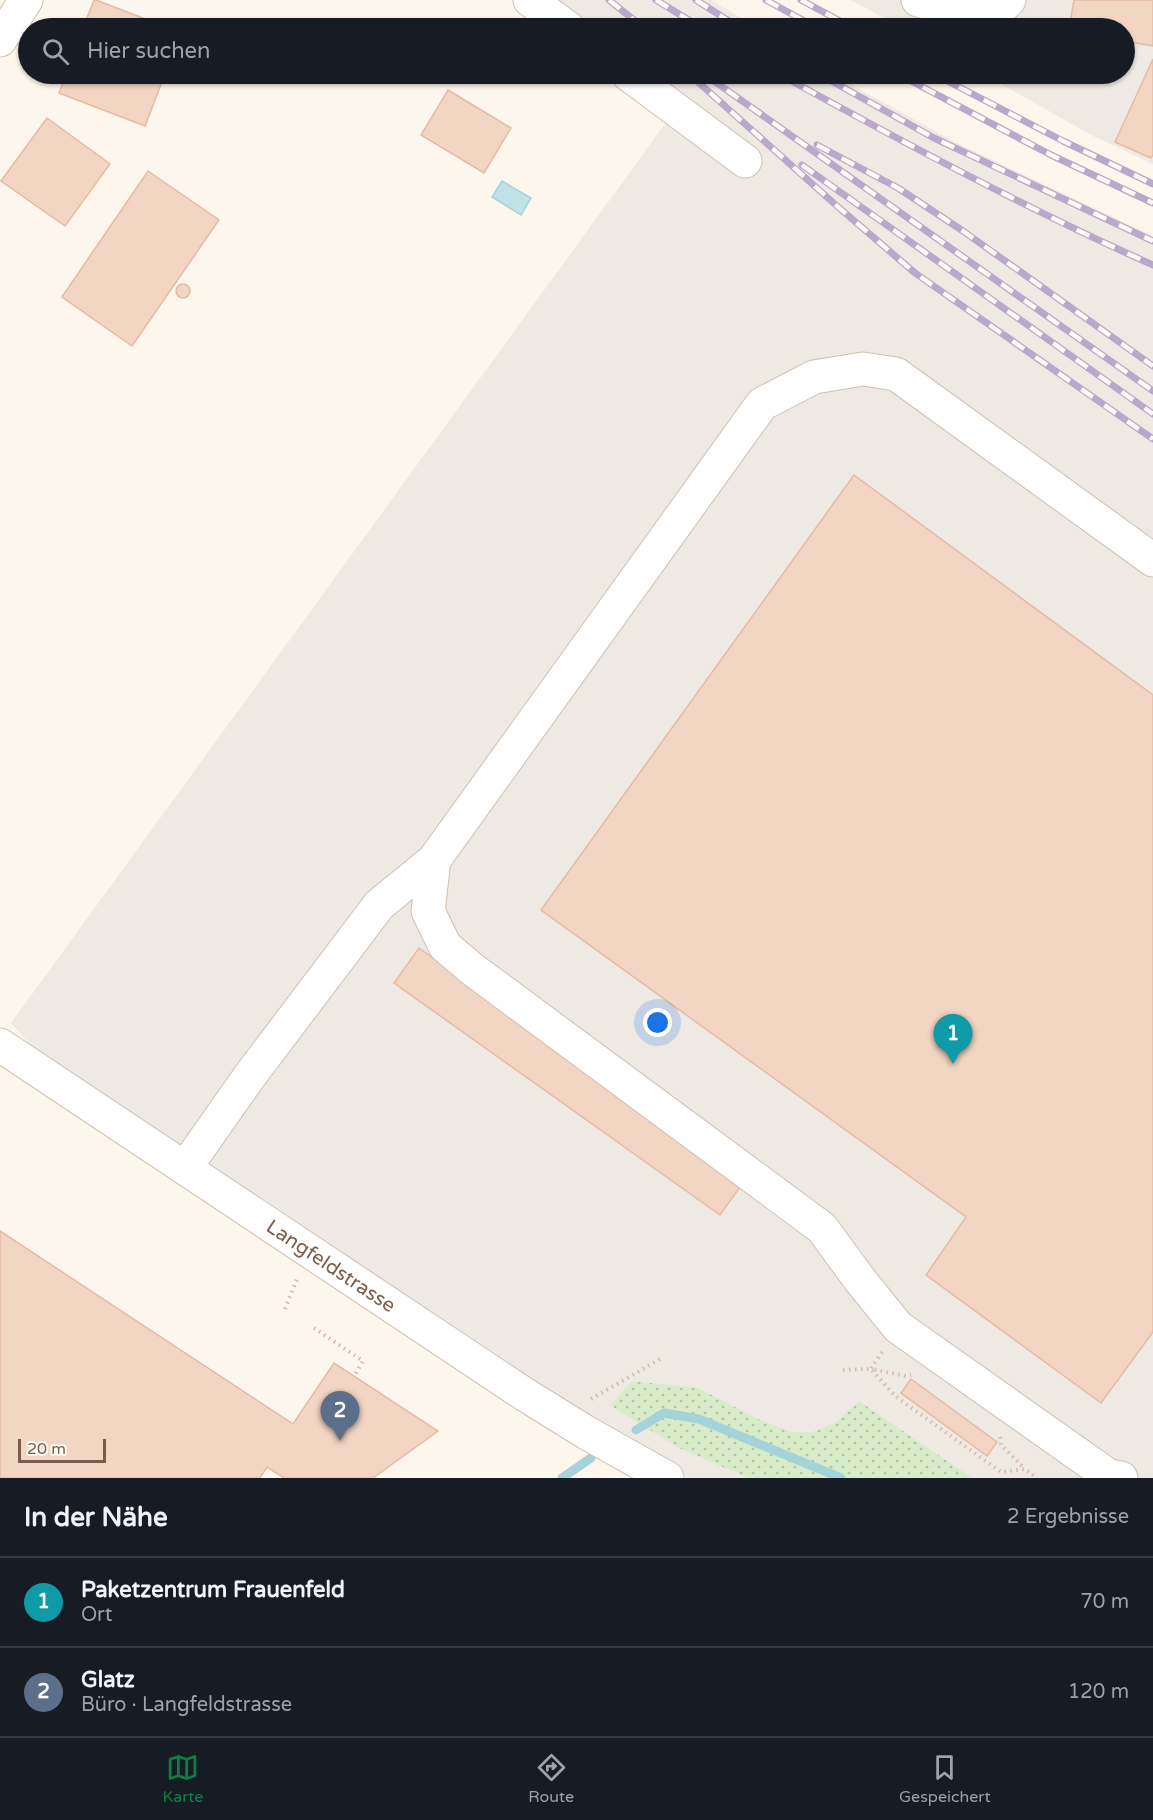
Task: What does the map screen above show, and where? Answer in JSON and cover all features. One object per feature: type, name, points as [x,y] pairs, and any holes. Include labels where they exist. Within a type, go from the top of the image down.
[{"type":"street","points":[[0,40],[26,0]]},
{"type":"street","points":[[530,0],[554,18]]},
{"type":"street","points":[[918,0],[972,16],[999,10],[1009,0]]},
{"type":"street","points":[[641,84],[745,162]]},
{"type":"street","points":[[185,1168],[249,1077],[379,905],[434,860],[762,404],[814,377],[863,369],[896,374],[1153,560]]},
{"type":"street","points":[[434,860],[428,910],[445,946],[472,969],[822,1228],[898,1327],[1109,1476],[1121,1478]]},
{"type":"street","name":"Langfeldstrasse","points":[[0,1045],[524,1394],[653,1475]]},
{"type":"path","points":[[314,1328],[363,1360],[354,1376]]},
{"type":"path","points":[[590,1400],[660,1359]]},
{"type":"path","points":[[843,1370],[871,1369],[896,1396],[1001,1472],[1025,1469],[1037,1478]]},
{"type":"shaded area","points":[[534,0],[711,0],[741,18],[555,18]]},
{"type":"shaded area","points":[[851,0],[1153,0],[1153,164],[1093,136],[1001,84],[1135,84],[1135,18],[884,18]]},
{"type":"shaded area","points":[[632,84],[850,84],[953,141],[1153,236],[1153,1478],[669,1478],[75,1096],[11,1023],[670,117]]},
{"type":"green space","points":[[632,1381],[698,1388],[762,1421],[792,1432],[812,1432],[835,1423],[859,1401],[972,1478],[748,1478],[677,1447],[610,1405]]},
{"type":"water","points":[[502,181],[531,198],[521,215],[492,197]]},
{"type":"building","points":[[96,0],[143,18],[87,18]]},
{"type":"building","points":[[1074,0],[1153,0],[1153,46],[1135,43],[1135,18],[1071,18]]},
{"type":"building","points":[[1153,59],[1153,155],[1151,158],[1115,142]]},
{"type":"building","points":[[62,84],[161,84],[145,126],[59,93]]},
{"type":"building","points":[[448,90],[511,128],[484,173],[421,135]]},
{"type":"building","points":[[47,118],[110,164],[65,226],[1,181]]},
{"type":"building","points":[[148,171],[219,220],[132,346],[62,297]]},
{"type":"building","points":[[180,284],[186,284],[190,291],[186,298],[180,298],[176,294],[176,288]]},
{"type":"building","points":[[854,475],[1153,695],[1153,1332],[1101,1403],[926,1275],[966,1217],[541,910]]},
{"type":"building","points":[[419,948],[745,1180],[720,1215],[394,983]]},
{"type":"building","points":[[0,1231],[293,1424],[334,1363],[438,1431],[373,1478],[284,1478],[267,1467],[260,1478],[0,1478]]},
{"type":"building","points":[[911,1379],[997,1442],[987,1456],[901,1393]]},
{"type":"waterway","points":[[636,1430],[664,1413],[699,1419],[841,1478]]},
{"type":"waterway","points":[[562,1478],[591,1458]]},
{"type":"railway","points":[[609,0],[632,18]]},
{"type":"railway","points":[[656,0],[686,18]]},
{"type":"railway","points":[[696,0],[724,18]]},
{"type":"railway","points":[[766,0],[799,18]]},
{"type":"railway","points":[[801,0],[834,18]]},
{"type":"railway","points":[[700,84],[915,273],[1153,439]]},
{"type":"railway","points":[[718,84],[1153,391]]},
{"type":"railway","points":[[797,84],[1011,197],[1153,265]]},
{"type":"railway","points":[[837,84],[934,138],[1153,241]]},
{"type":"railway","points":[[917,84],[1051,155],[1153,203]]},
{"type":"railway","points":[[953,84],[1063,141],[1153,184]]},
{"type":"railway","points":[[817,145],[898,188],[963,231],[1153,366]]},
{"type":"railway","points":[[802,165],[1153,414]]},
{"type":"place","name":"Paketzentrum Frauenfeld","points":[[953,1064]]},
{"type":"place","name":"Glatz","points":[[340,1441]]}]
